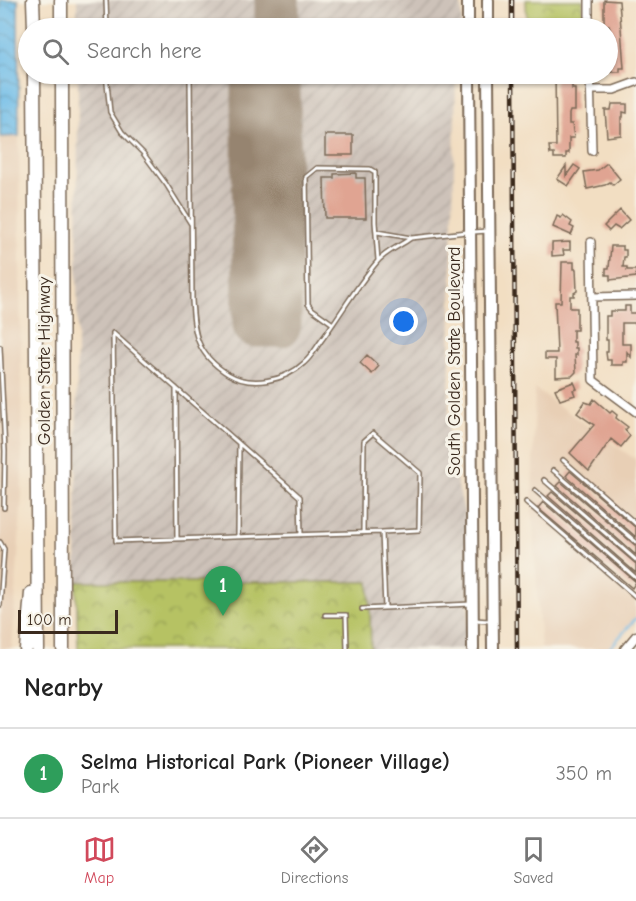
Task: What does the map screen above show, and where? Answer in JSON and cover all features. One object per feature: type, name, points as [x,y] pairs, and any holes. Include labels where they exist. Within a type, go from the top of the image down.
[{"type":"highway","points":[[33,0],[34,18]]},
{"type":"highway","points":[[61,0],[62,18]]},
{"type":"highway","name":"Golden State Highway","points":[[34,84],[38,649]]},
{"type":"highway","name":"Golden State Highway","points":[[62,84],[64,649]]},
{"type":"highway","points":[[26,649],[38,511]]},
{"type":"main road","points":[[468,0],[468,18]]},
{"type":"main road","points":[[488,0],[488,18]]},
{"type":"main road","name":"South Golden State Boulevard","points":[[469,84],[473,649]]},
{"type":"main road","name":"South Golden State Boulevard","points":[[488,84],[493,649]]},
{"type":"street","points":[[589,0],[589,18]]},
{"type":"street","points":[[590,90],[614,90],[636,82]]},
{"type":"street","points":[[590,84],[592,151]]},
{"type":"street","points":[[591,242],[593,380],[636,412]]},
{"type":"street","points":[[592,297],[636,296]]},
{"type":"street","points":[[625,649],[636,636]]},
{"type":"lane","points":[[106,0],[107,18]]},
{"type":"lane","points":[[107,84],[110,112],[122,132],[143,153],[166,184],[191,226]]},
{"type":"lane","points":[[190,84],[194,332],[203,351],[216,366],[233,377],[254,382],[272,380],[304,363],[378,260],[411,238]]},
{"type":"lane","points":[[333,324],[308,304],[306,177],[311,171],[317,168],[370,169],[375,172],[378,260]]},
{"type":"lane","points":[[377,232],[411,238],[490,231]]},
{"type":"lane","points":[[301,535],[300,497],[113,333],[116,541],[363,533],[419,530],[420,473],[373,433],[364,441],[363,533]]},
{"type":"lane","points":[[0,347],[5,443],[4,508]]},
{"type":"lane","points":[[176,388],[177,539]]},
{"type":"lane","points":[[0,443],[5,443]]},
{"type":"lane","points":[[238,537],[239,444]]},
{"type":"lane","points":[[563,460],[636,524]]},
{"type":"lane","points":[[553,470],[636,542]]},
{"type":"lane","points":[[544,480],[636,560]]},
{"type":"lane","points":[[535,490],[636,578]]},
{"type":"lane","points":[[526,502],[634,595],[636,590]]},
{"type":"lane","points":[[382,532],[385,608]]},
{"type":"lane","points":[[0,542],[4,549],[0,605]]},
{"type":"lane","points":[[362,609],[473,604]]},
{"type":"lane","points":[[325,615],[346,615],[347,649]]},
{"type":"lane","points":[[473,620],[493,621]]},
{"type":"shaded area","points":[[77,0],[461,0],[462,18],[77,18]]},
{"type":"shaded area","points":[[78,84],[456,84],[448,446],[469,531],[468,649],[371,649],[369,582],[76,582]]},
{"type":"shaded area","points":[[19,136],[22,494],[12,649],[0,649],[0,137]]},
{"type":"shaded area","points":[[535,389],[636,460],[636,621],[612,649],[541,649],[532,511]]},
{"type":"green space","points":[[526,0],[583,0],[583,18],[527,18]]},
{"type":"green space","points":[[76,582],[369,582],[371,649],[78,649]]},
{"type":"water","points":[[0,0],[18,0],[19,136],[0,137]]},
{"type":"building","points":[[604,0],[619,1],[624,68],[620,68],[620,72],[618,72],[618,18],[604,18]]},
{"type":"building","points":[[555,84],[572,84],[572,89],[575,89],[575,111],[570,111],[569,124],[572,124],[574,138],[569,138],[569,153],[566,153],[566,158],[554,158],[554,154],[550,154],[549,146],[556,146]]},
{"type":"building","points":[[612,104],[627,104],[627,113],[623,112],[623,117],[621,117],[621,135],[607,137],[605,110],[611,110]]},
{"type":"building","points":[[325,135],[353,135],[353,155],[325,155]]},
{"type":"building","points":[[607,163],[620,179],[613,185],[610,182],[587,189],[584,172],[598,170]]},
{"type":"building","points":[[574,165],[580,169],[568,186],[557,179],[566,166],[566,176]]},
{"type":"building","points":[[356,173],[356,178],[365,178],[366,218],[325,218],[324,178],[334,178],[334,174]]},
{"type":"building","points":[[620,210],[629,220],[619,229],[614,226],[609,231],[604,226]]},
{"type":"building","points":[[563,215],[572,222],[570,226],[574,228],[571,235],[553,227],[557,216],[561,218]]},
{"type":"building","points":[[570,242],[570,250],[563,250],[564,255],[552,256],[552,243]]},
{"type":"building","points":[[611,246],[623,246],[623,250],[626,250],[626,257],[624,257],[623,267],[627,267],[627,270],[636,270],[636,277],[610,280],[610,275],[606,275],[606,268],[609,268]]},
{"type":"building","points":[[562,262],[574,262],[574,269],[576,269],[577,291],[574,296],[570,296],[570,308],[577,308],[577,330],[573,330],[573,342],[577,348],[577,355],[575,355],[576,372],[572,376],[556,377],[556,359],[545,359],[545,353],[557,353],[555,302],[561,302]]},
{"type":"building","points":[[625,306],[630,306],[630,313],[636,313],[636,323],[622,323],[622,344],[631,344],[631,357],[627,352],[627,362],[623,362],[623,365],[611,365],[611,360],[607,360],[606,352],[608,352],[608,340],[606,340],[606,316],[610,316],[610,311],[625,311]]},
{"type":"building","points":[[367,355],[379,366],[372,374],[360,363]]},
{"type":"building","points":[[574,382],[577,389],[573,390],[575,395],[560,400],[555,389]]},
{"type":"building","points":[[594,399],[610,413],[612,411],[617,415],[616,418],[628,427],[625,430],[630,436],[621,447],[611,439],[589,471],[570,453],[594,425],[577,413],[585,402],[591,404]]},
{"type":"building","points":[[570,471],[636,528],[636,537],[566,476]]},
{"type":"building","points":[[561,482],[636,546],[636,555],[557,486]]},
{"type":"building","points":[[552,492],[636,564],[636,573],[548,496]]},
{"type":"building","points":[[543,502],[636,582],[632,588],[538,508]]},
{"type":"waterway","points":[[609,649],[636,618]]},
{"type":"runway","points":[[277,0],[277,18]]},
{"type":"runway","points":[[254,84],[255,325],[279,325],[278,84]]},
{"type":"railway","points":[[512,0],[512,18]]},
{"type":"railway","points":[[513,84],[517,649]]},
{"type":"place","name":"Selma Historical Park (Pioneer Village)","points":[[223,616]]}]
